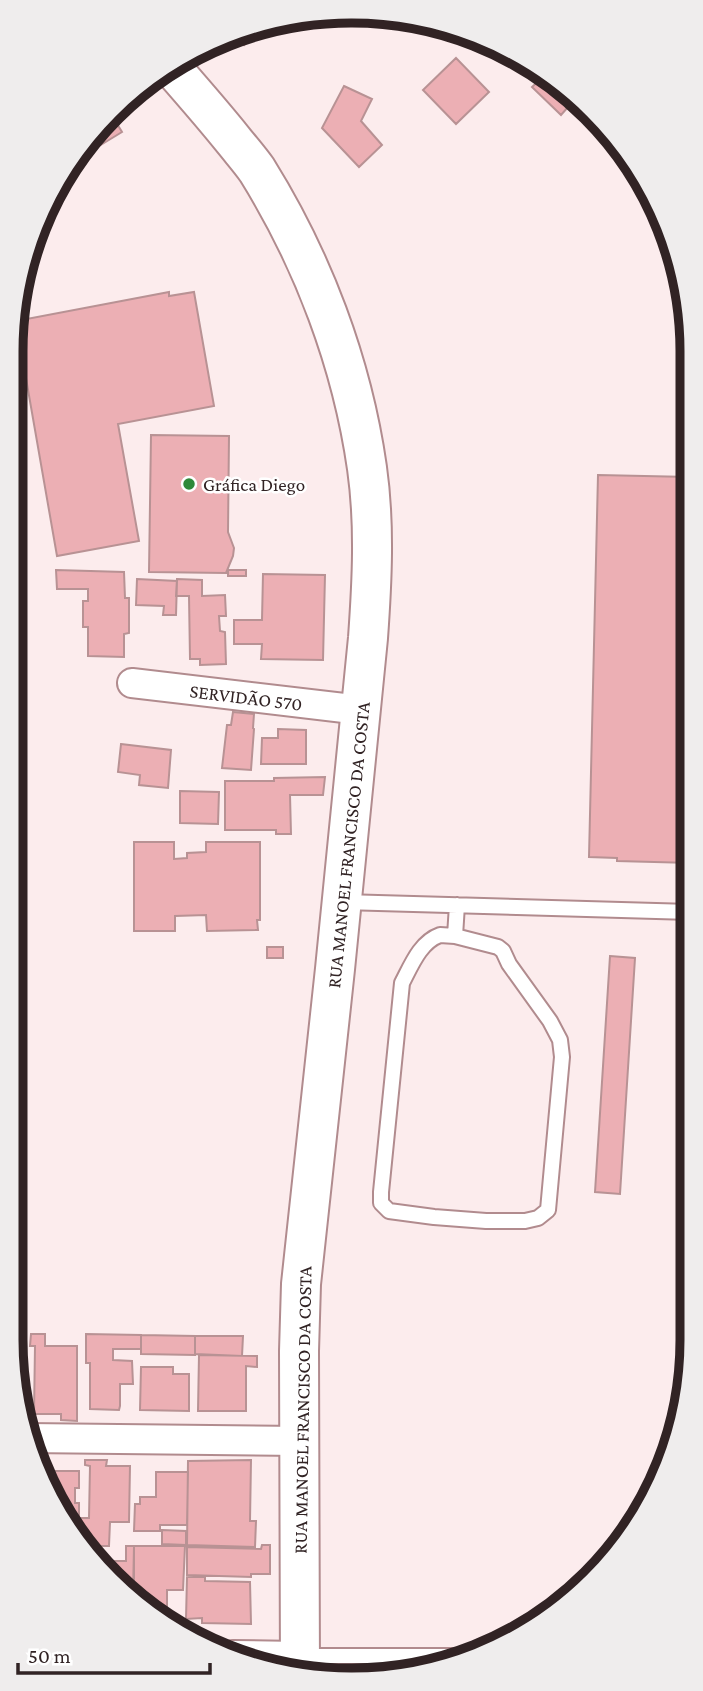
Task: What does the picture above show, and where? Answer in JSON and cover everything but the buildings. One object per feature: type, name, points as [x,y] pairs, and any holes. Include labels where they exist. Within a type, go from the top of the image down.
[{"type":"main road","name":"RUA MANOEL FRANCISCO DA COSTA","points":[[177,73],[256,169],[311,271],[337,339],[354,403],[367,469],[372,535],[372,586],[342,902],[301,1284],[300,1664]]},
{"type":"street","name":"SERVIDÃO 570","points":[[132,683],[361,710]]},
{"type":"street","points":[[38,1438],[300,1441]]},
{"type":"lane","points":[[342,902],[680,912]]},
{"type":"lane","points":[[455,936],[457,905]]},
{"type":"lane","points":[[440,935],[455,936],[498,947],[503,951],[560,1040],[562,1058],[548,1210],[538,1218],[525,1221],[486,1221],[434,1217],[389,1211],[382,1203],[402,983],[415,956],[432,938],[440,935]]},
{"type":"lane","points":[[306,1665],[436,1657]]},
{"type":"place","name":"Gráfica Diego","points":[[189,484]]}]
